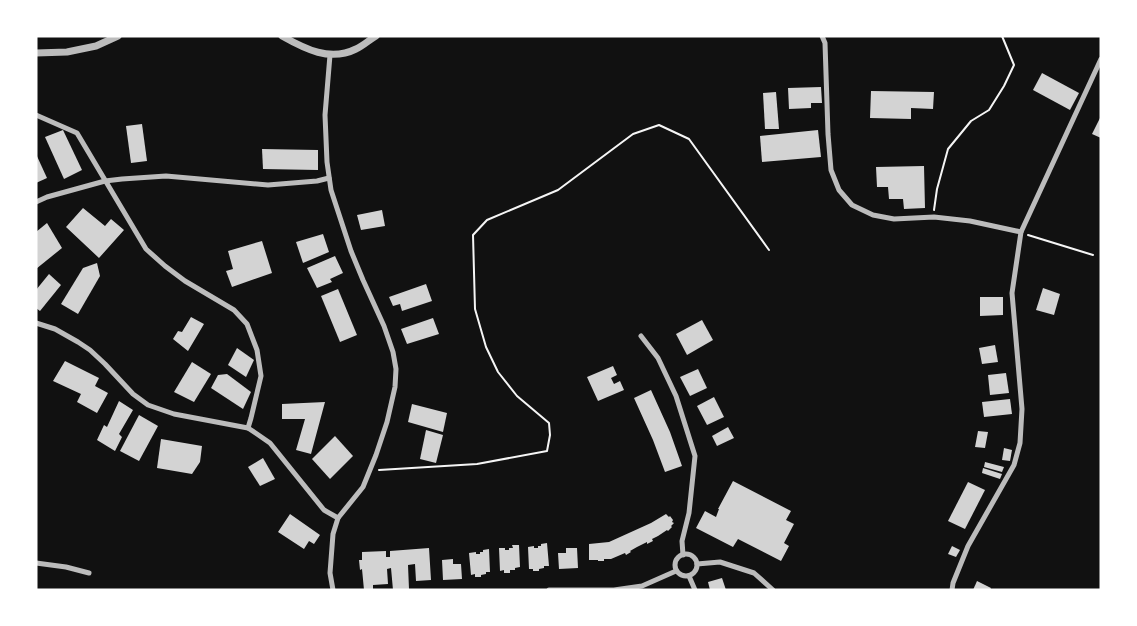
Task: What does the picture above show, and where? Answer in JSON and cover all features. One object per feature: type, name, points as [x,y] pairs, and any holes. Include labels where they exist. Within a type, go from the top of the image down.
[{"type":"street","points":[[36,53],[67,52],[96,46],[118,36]]},
{"type":"street","points":[[282,36],[316,53],[330,55],[343,54],[356,49],[376,36]]},
{"type":"street","points":[[822,36],[825,43],[831,170],[839,190],[852,204],[873,215],[894,219],[934,217],[970,221],[1021,232]]},
{"type":"street","points":[[330,55],[325,115],[327,162],[331,190],[351,251],[384,326],[393,352],[396,369],[395,387],[387,422],[370,470],[363,487],[338,518],[333,534],[330,573],[333,590]]},
{"type":"street","points":[[952,590],[968,546],[1014,466],[1020,443],[1022,409],[1012,293],[1021,232],[1101,59]]},
{"type":"street","points":[[36,115],[77,133],[146,249],[164,266],[185,281],[234,310],[247,324],[257,350],[261,376],[248,428]]},
{"type":"street","points":[[36,202],[47,197],[105,181],[166,176],[268,185],[317,181],[329,178]]},
{"type":"street","points":[[36,323],[55,329],[90,350],[134,394],[148,405],[174,414],[248,428],[270,442],[324,510],[338,518]]},
{"type":"street","points":[[641,336],[658,358],[676,396],[695,456],[689,513],[682,541],[683,555]]},
{"type":"street","points":[[683,555],[690,555],[697,564],[695,572],[689,576],[682,576],[675,568],[675,561],[683,555]]},
{"type":"street","points":[[697,564],[720,562],[754,573],[772,590]]},
{"type":"street","points":[[36,563],[66,567],[89,573]]},
{"type":"street","points":[[549,590],[614,590],[642,586],[676,571]]},
{"type":"street","points":[[689,576],[695,590]]},
{"type":"path","points":[[934,217],[937,189],[948,150],[971,121],[989,110],[1014,65],[1002,36]]},
{"type":"path","points":[[370,470],[477,464],[547,451],[550,435],[549,423],[517,396],[498,372],[486,347],[475,309],[473,235],[487,220],[558,190],[633,134],[659,125],[689,139],[769,250]]},
{"type":"path","points":[[1021,232],[1093,255]]},
{"type":"building","points":[[1042,73],[1079,93],[1070,110],[1033,90]]},
{"type":"building","points":[[821,87],[822,103],[811,103],[811,108],[789,109],[788,88]]},
{"type":"building","points":[[871,91],[934,92],[933,109],[911,108],[911,119],[870,118]]},
{"type":"building","points":[[776,92],[779,129],[765,129],[763,93]]},
{"type":"building","points":[[1101,116],[1101,138],[1092,134]]},
{"type":"building","points":[[142,124],[147,161],[131,163],[126,126]]},
{"type":"building","points":[[63,130],[82,170],[64,179],[45,137]]},
{"type":"building","points":[[818,130],[821,157],[762,162],[760,136]]},
{"type":"building","points":[[262,149],[318,150],[318,170],[263,169]]},
{"type":"building","points":[[36,154],[47,178],[36,183]]},
{"type":"building","points":[[924,166],[925,208],[904,209],[903,199],[889,199],[888,187],[877,187],[876,167]]},
{"type":"building","points":[[83,208],[105,226],[111,219],[124,230],[99,258],[66,227]]},
{"type":"building","points":[[382,210],[385,226],[361,230],[357,215]]},
{"type":"building","points":[[47,223],[62,248],[36,269],[36,232]]},
{"type":"building","points":[[323,234],[329,252],[303,263],[296,242]]},
{"type":"building","points":[[262,241],[272,273],[232,287],[226,271],[233,269],[228,251]]},
{"type":"building","points":[[335,256],[343,273],[330,279],[332,282],[317,288],[307,268]]},
{"type":"building","points":[[97,263],[100,276],[78,314],[61,304],[83,268]]},
{"type":"building","points":[[49,274],[61,285],[40,311],[36,308],[36,290]]},
{"type":"building","points":[[426,284],[432,301],[402,311],[400,304],[393,306],[389,297]]},
{"type":"building","points":[[1043,288],[1060,294],[1054,315],[1036,310]]},
{"type":"building","points":[[338,289],[357,335],[340,342],[321,296]]},
{"type":"building","points":[[980,297],[1003,297],[1003,315],[980,316]]},
{"type":"building","points":[[191,317],[204,324],[188,351],[173,339],[178,331],[182,332]]},
{"type":"building","points":[[433,318],[439,334],[407,344],[401,329]]},
{"type":"building","points":[[702,320],[713,340],[687,355],[676,334]]},
{"type":"building","points":[[995,345],[998,362],[982,364],[979,348]]},
{"type":"building","points":[[237,348],[254,360],[246,377],[228,365]]},
{"type":"building","points":[[65,361],[99,378],[95,386],[108,393],[97,413],[77,402],[81,394],[53,381]]},
{"type":"building","points":[[192,362],[211,374],[194,402],[174,392]]},
{"type":"building","points":[[613,366],[617,375],[611,378],[614,384],[620,381],[624,390],[598,401],[587,377]]},
{"type":"building","points":[[698,369],[707,388],[690,396],[680,377]]},
{"type":"building","points":[[1006,373],[1009,393],[990,395],[988,375]]},
{"type":"building","points":[[227,374],[251,392],[243,409],[211,388],[218,375]]},
{"type":"building","points":[[651,390],[670,432],[682,466],[665,472],[634,398]]},
{"type":"building","points":[[714,397],[724,417],[707,425],[697,406]]},
{"type":"building","points":[[1010,399],[1012,414],[984,417],[982,402]]},
{"type":"building","points":[[119,401],[133,410],[119,434],[122,437],[115,451],[97,440],[104,425],[107,427]]},
{"type":"building","points":[[325,402],[311,454],[296,450],[305,419],[282,419],[282,404]]},
{"type":"building","points":[[412,404],[447,413],[443,432],[408,422]]},
{"type":"building","points":[[139,415],[158,426],[139,461],[120,451]]},
{"type":"building","points":[[728,427],[734,438],[717,446],[712,436]]},
{"type":"building","points":[[426,430],[443,435],[436,463],[420,459]]},
{"type":"building","points":[[978,431],[988,432],[985,448],[975,447]]},
{"type":"building","points":[[335,436],[353,456],[330,479],[312,459]]},
{"type":"building","points":[[161,439],[202,446],[200,462],[192,474],[157,468]]},
{"type":"building","points":[[1004,448],[1012,450],[1010,461],[1002,460]]},
{"type":"building","points":[[263,458],[275,479],[260,486],[248,467]]},
{"type":"building","points":[[985,462],[1004,467],[1002,472],[984,467]]},
{"type":"building","points":[[983,468],[1002,474],[1000,479],[982,473]]},
{"type":"building","points":[[733,481],[791,511],[786,520],[794,524],[784,543],[789,546],[781,561],[738,539],[733,547],[696,528],[705,511],[716,517],[718,509]]},
{"type":"building","points":[[968,482],[985,490],[965,529],[948,521]]},
{"type":"building","points":[[290,514],[320,535],[314,544],[309,541],[304,549],[278,532]]},
{"type":"building","points":[[666,514],[670,516],[674,523],[668,531],[652,539],[653,541],[637,547],[626,555],[625,553],[611,559],[604,559],[604,561],[589,560],[589,544],[609,542]]},
{"type":"building","points":[[547,543],[549,566],[544,566],[539,571],[529,569],[528,547],[534,546],[534,548],[538,548],[541,544]]},
{"type":"building","points":[[512,545],[519,545],[520,567],[510,570],[510,573],[504,573],[504,570],[500,571],[499,548],[509,550],[509,548],[513,548]]},
{"type":"building","points":[[952,546],[960,550],[956,557],[948,554]]},
{"type":"building","points":[[429,548],[431,580],[416,581],[415,564],[408,565],[409,589],[393,590],[391,568],[387,569],[388,584],[373,585],[373,590],[364,590],[359,560],[362,560],[362,552],[386,551],[386,557],[390,557],[390,551]]},
{"type":"building","points":[[566,548],[577,548],[578,568],[559,569],[558,553],[566,553]]},
{"type":"building","points":[[489,549],[490,572],[486,572],[481,577],[475,577],[475,574],[471,575],[469,553],[476,552],[476,554],[480,554],[483,550]]},
{"type":"building","points":[[453,559],[453,564],[461,564],[462,579],[443,580],[442,560]]},
{"type":"building","points":[[722,578],[726,590],[710,590],[708,582]]},
{"type":"building","points":[[977,581],[991,588],[990,590],[973,590]]}]
